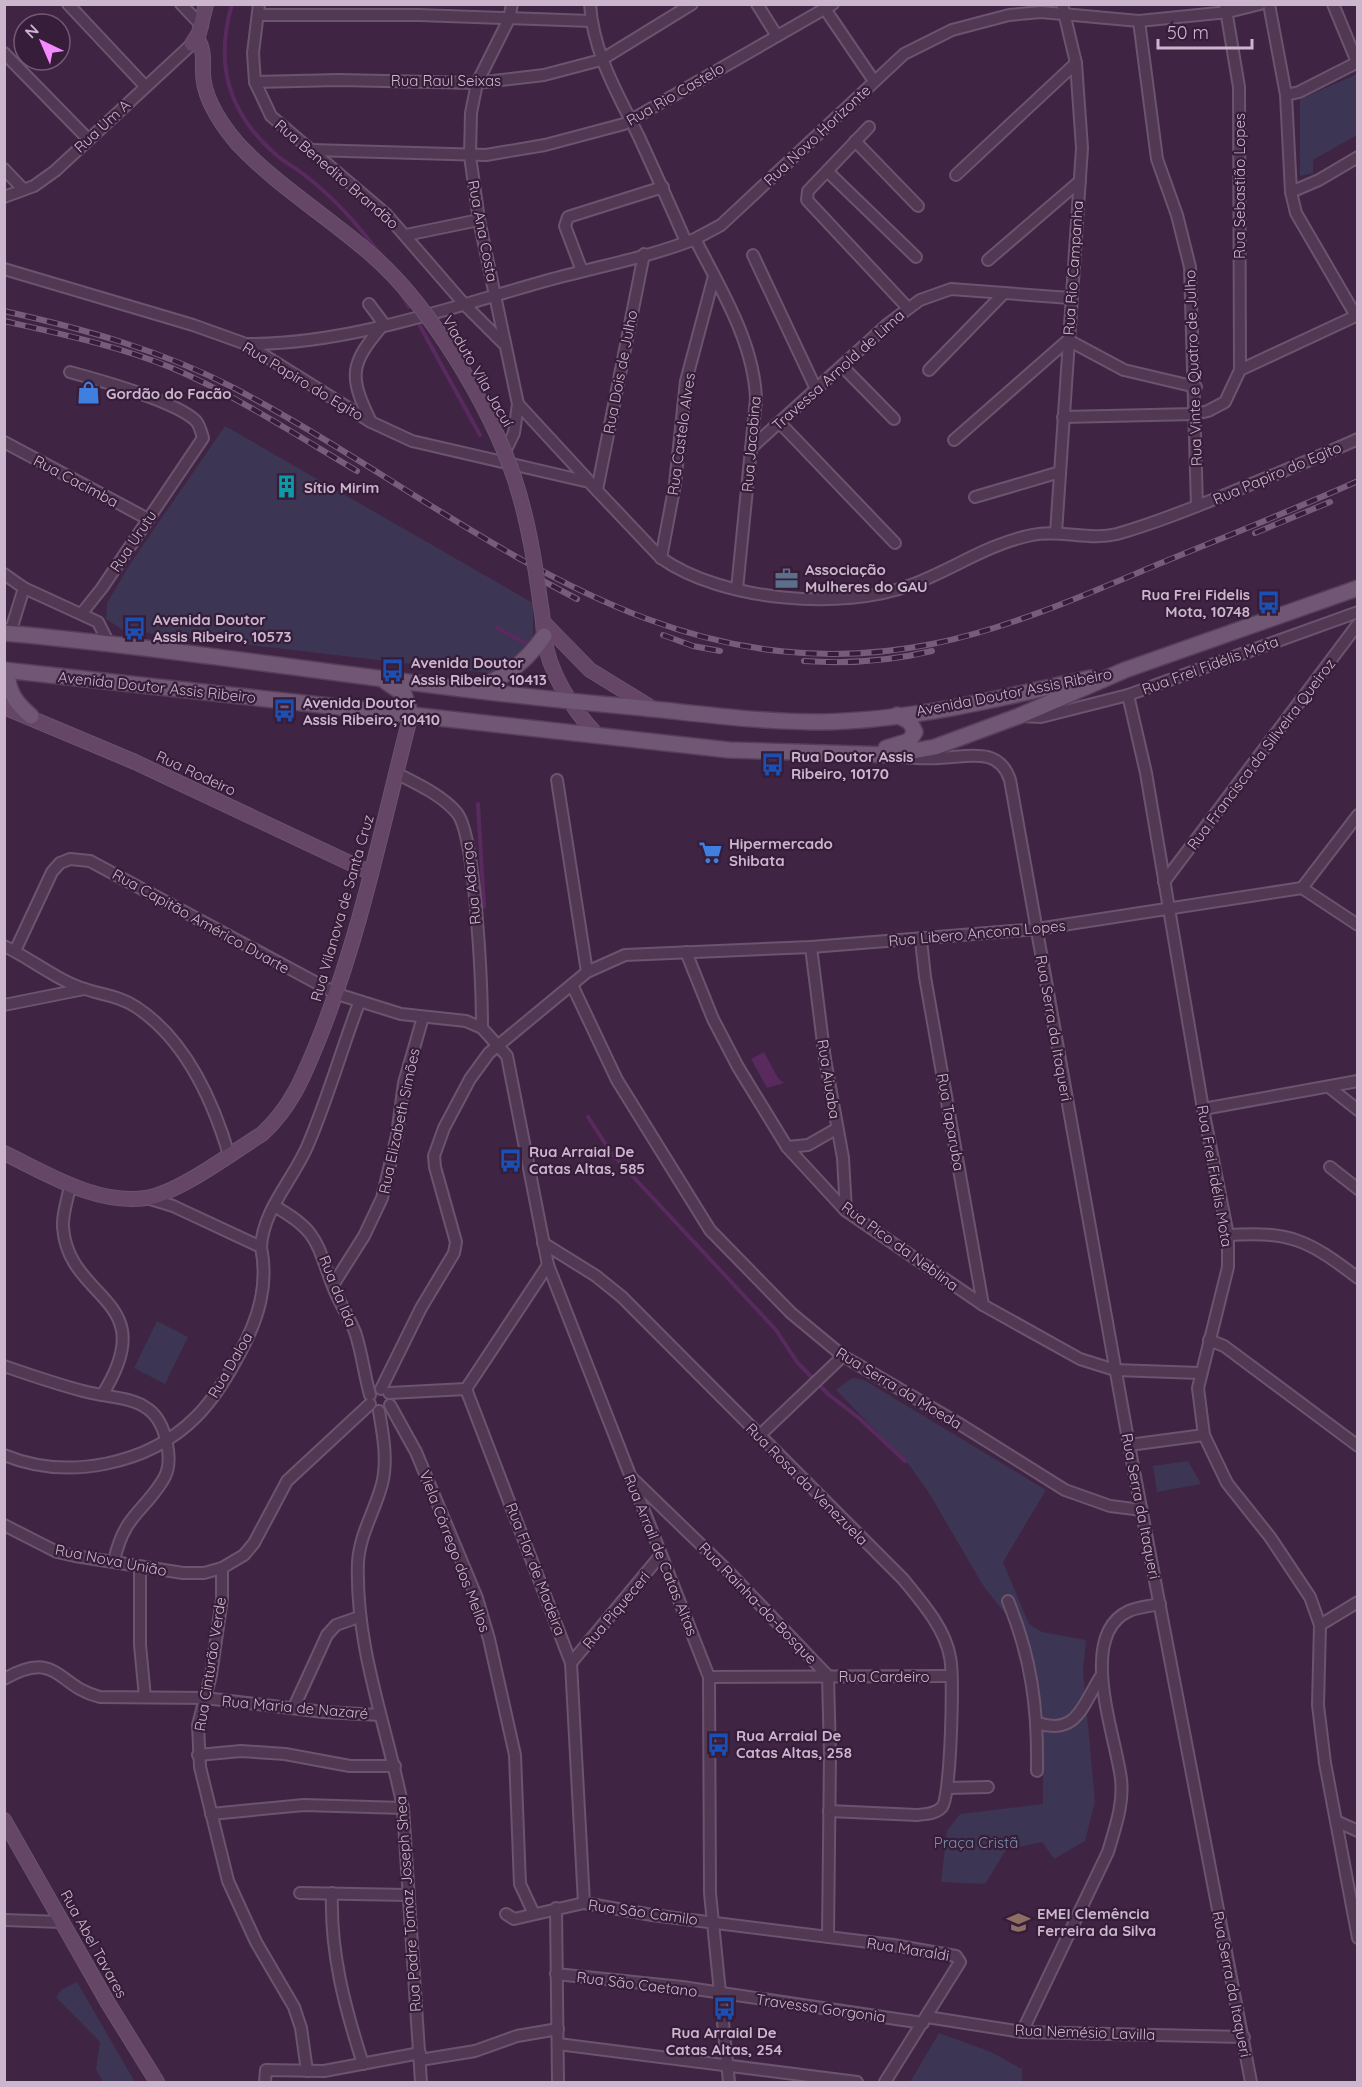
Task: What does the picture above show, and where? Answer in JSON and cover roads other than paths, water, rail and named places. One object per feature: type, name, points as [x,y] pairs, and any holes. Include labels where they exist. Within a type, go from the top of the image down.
[{"type":"main road","name":"Rua Frei Fidélis Mota","points":[[1125,670],[1358,588]]},
{"type":"main road","points":[[468,689],[500,679],[514,670],[544,629]]},
{"type":"main road","name":"Avenida Doutor Assis Ribeiro","points":[[7,633],[570,702],[746,720],[821,722],[897,715],[1004,697],[1125,670]]},
{"type":"main road","name":"Avenida Doutor Assis Ribeiro","points":[[6,670],[729,750],[892,755],[935,747],[1019,716],[1125,670]]},
{"type":"main road","points":[[6,670],[11,694],[18,705],[31,716]]},
{"type":"main road","points":[[381,679],[404,694],[411,714]]},
{"type":"main road","points":[[848,754],[909,741],[914,737],[915,727],[897,715]]},
{"type":"street","points":[[68,4],[146,86]]},
{"type":"street","points":[[181,4],[197,36]]},
{"type":"street","points":[[197,36],[206,4]]},
{"type":"street","name":"Rua Ana Costa","points":[[500,461],[514,434],[518,404],[479,220],[470,156],[471,113],[477,83],[509,19],[512,4]]},
{"type":"street","name":"Rua Jacobina","points":[[591,4],[591,21],[601,60],[691,241],[714,276],[753,369],[756,399],[737,589]]},
{"type":"street","name":"Rua Raul Seixas","points":[[255,82],[339,80],[477,83],[544,75],[601,60],[692,4]]},
{"type":"street","points":[[757,4],[777,36]]},
{"type":"street","name":"Rua Novo Horizonte","points":[[246,344],[300,342],[384,324],[465,305],[691,241],[721,225],[904,54],[952,30],[1009,15],[1063,8],[1100,19],[1139,21],[1260,4]]},
{"type":"street","points":[[1063,417],[1195,414],[1208,411],[1225,402],[1240,370],[1357,315],[1296,213],[1291,192],[1287,95],[1269,4]]},
{"type":"street","points":[[1287,95],[1299,92],[1357,62],[1334,4]]},
{"type":"street","points":[[829,7],[874,81]]},
{"type":"street","name":"Rua Rio Castelo","points":[[311,150],[470,156],[545,145],[631,122],[829,7]]},
{"type":"street","name":"Rua Rio Campanha","points":[[1056,533],[1070,298],[1080,181],[1081,119],[1076,63],[1063,8]]},
{"type":"street","name":"Rua Sebastião Lopes","points":[[1227,8],[1239,87],[1240,370]]},
{"type":"street","points":[[258,10],[591,21]]},
{"type":"street","name":"Rua Benedito Brandão","points":[[258,10],[253,53],[255,82],[271,116],[365,194],[406,235],[465,305],[504,344]]},
{"type":"street","name":"Rua Vinte e Quatro de Julho","points":[[1139,21],[1157,159],[1177,215],[1190,267],[1196,387],[1197,506]]},
{"type":"street","name":"Rua Um A","points":[[4,197],[40,182],[146,86],[197,36]]},
{"type":"street","name":"Viaduto Vila Jacuí","points":[[197,36],[205,62],[202,70],[216,113],[237,143],[265,170],[375,258],[402,285],[446,342],[503,447],[514,478],[531,543],[544,629]]},
{"type":"street","points":[[4,53],[88,139]]},
{"type":"street","points":[[956,175],[1076,63]]},
{"type":"street","points":[[869,127],[808,191],[808,203],[907,307]]},
{"type":"street","points":[[855,141],[918,206]]},
{"type":"street","points":[[1291,192],[1319,180],[1358,157]]},
{"type":"street","points":[[4,170],[23,189]]},
{"type":"street","points":[[827,171],[916,257]]},
{"type":"street","points":[[988,260],[1080,181]]},
{"type":"street","points":[[582,271],[566,226],[568,217],[663,187]]},
{"type":"street","points":[[406,235],[479,220]]},
{"type":"street","name":"Rua Dois de Julho","points":[[593,486],[644,254]]},
{"type":"street","points":[[753,255],[816,389]]},
{"type":"street","name":"Rua Papiro do Egito","points":[[4,269],[182,321],[246,344],[371,422],[412,441],[500,461],[593,486]]},
{"type":"street","name":"Rua Castelo Alves","points":[[661,558],[675,484],[686,381],[714,276]]},
{"type":"street","name":"Travessa Arnold de Lima","points":[[752,448],[907,307],[951,289],[1070,298]]},
{"type":"street","points":[[929,370],[1005,293]]},
{"type":"street","points":[[369,304],[384,324],[361,353],[354,369],[356,387],[371,422]]},
{"type":"street","points":[[954,440],[1068,340],[1124,370],[1196,387]]},
{"type":"street","points":[[842,366],[894,419]]},
{"type":"street","name":"Rua Urutu","points":[[70,372],[140,394],[188,415],[201,430],[202,438],[82,613]]},
{"type":"street","name":"Rua Papiro do Egito","points":[[518,404],[661,558],[687,574],[737,589],[794,598],[841,599],[872,596],[911,585],[993,546],[1033,535],[1056,533],[1099,537],[1117,534],[1197,506],[1358,439]]},
{"type":"street","points":[[780,423],[895,543]]},
{"type":"street","name":"Rua Cacimba","points":[[4,442],[148,519]]},
{"type":"street","points":[[975,497],[1060,472]]},
{"type":"street","points":[[4,574],[24,588],[98,622],[109,644]]},
{"type":"street","points":[[7,633],[24,588]]},
{"type":"street","name":"Rua Frei Fidélis Mota","points":[[1357,1935],[1338,1822],[1325,1763],[1318,1705],[1320,1625],[1310,1597],[1270,1537],[1227,1483],[1204,1435],[1198,1388],[1228,1266],[1228,1235],[1203,1109],[1146,773],[1128,694],[1358,612]]},
{"type":"street","name":"Rua Francisca da Siliveira Queiroz","points":[[1164,882],[1358,624]]},
{"type":"street","points":[[544,629],[559,680],[570,702],[597,735]]},
{"type":"street","name":"Avenida Doutor Assis Ribeiro","points":[[544,629],[590,670],[654,709]]},
{"type":"street","points":[[1019,716],[1041,717],[1128,694]]},
{"type":"street","name":"Rua Rodeiro","points":[[4,707],[31,716],[371,873]]},
{"type":"street","name":"Rua Vilanova de Santa Cruz","points":[[4,1153],[70,1186],[112,1197],[146,1198],[167,1192],[262,1134],[288,1107],[336,994],[371,873],[411,714]]},
{"type":"street","name":"Rua Serra da Itaqueri","points":[[892,755],[921,759],[978,754],[996,760],[1007,771],[1115,1370],[1251,2082]]},
{"type":"street","name":"Rua Adarga","points":[[396,773],[443,800],[456,812],[466,830],[474,893],[482,1028]]},
{"type":"street","points":[[557,780],[587,972]]},
{"type":"street","points":[[1358,815],[1302,888],[1358,925]]},
{"type":"street","name":"Rua Capitão Américo Duarte","points":[[10,948],[52,872],[60,863],[79,858],[131,881],[336,994],[359,1003],[423,1017],[448,1018],[482,1028],[499,1045]]},
{"type":"street","name":"Rua Libero Ancona Lopes","points":[[499,1045],[573,987],[587,972],[625,955],[811,947],[1037,929],[1168,911],[1302,888]]},
{"type":"street","name":"Rua Taparuba","points":[[921,940],[924,977],[982,1305]]},
{"type":"street","name":"Rua Aiuaba","points":[[811,947],[836,1129],[843,1158],[846,1210]]},
{"type":"street","points":[[10,948],[84,989],[108,994],[135,1006],[167,1036],[187,1061],[211,1102],[229,1155]]},
{"type":"street","name":"Rua Pico da Neblina","points":[[686,952],[713,1019],[738,1066],[787,1147],[846,1210],[982,1305],[1080,1359],[1115,1370],[1200,1373]]},
{"type":"street","name":"Rua Serra da Moeda","points":[[573,987],[617,1080],[710,1230],[839,1360],[958,1423],[1065,1490],[1110,1506],[1142,1510]]},
{"type":"street","points":[[4,1005],[84,989]]},
{"type":"street","name":"Rua Daloa","points":[[4,1455],[48,1467],[87,1467],[111,1462],[165,1441],[195,1417],[211,1400],[227,1377],[249,1335],[262,1298],[264,1276],[262,1230],[310,1141],[359,1003]]},
{"type":"street","name":"Rua Elizabeth Simões","points":[[333,1285],[364,1236],[382,1198],[397,1135],[404,1083],[423,1017]]},
{"type":"street","points":[[370,1399],[380,1411],[390,1405],[385,1391],[421,1308],[454,1253],[456,1242],[437,1178],[434,1156],[437,1143],[470,1079],[489,1053],[499,1045]]},
{"type":"street","name":"Rua Arrail de Catas Altas","points":[[499,1045],[507,1056],[512,1074],[548,1265],[709,1677],[711,1921],[729,2082]]},
{"type":"street","points":[[1203,1109],[1358,1081]]},
{"type":"street","points":[[1329,1086],[1358,1110]]},
{"type":"street","points":[[787,1147],[808,1145],[836,1129]]},
{"type":"street","points":[[1330,1167],[1358,1189]]},
{"type":"street","points":[[70,1186],[62,1225],[66,1244],[79,1267],[114,1311],[124,1337],[123,1353],[117,1372],[102,1395]]},
{"type":"street","points":[[146,1198],[173,1206],[261,1247]]},
{"type":"street","name":"Rua da Ida","points":[[274,1206],[300,1223],[316,1239],[324,1255],[333,1285],[358,1342],[370,1399]]},
{"type":"street","points":[[1228,1235],[1262,1233],[1292,1237],[1325,1253],[1358,1278]]},
{"type":"street","name":"Rua Rosa da Venezuela","points":[[543,1243],[588,1270],[622,1297],[763,1433],[903,1579],[942,1636],[950,1656],[951,1676],[948,1788],[942,1807],[931,1814],[829,1811]]},
{"type":"street","points":[[222,1568],[244,1555],[254,1543],[287,1481],[370,1399],[385,1391],[466,1389],[548,1265]]},
{"type":"street","points":[[1209,1340],[1224,1346],[1358,1446]]},
{"type":"street","points":[[763,1433],[839,1360]]},
{"type":"street","points":[[4,1366],[148,1408],[160,1422],[169,1460],[166,1473],[125,1528],[114,1561]]},
{"type":"street","name":"Rua Flor de Madeira","points":[[466,1389],[571,1663],[584,1903]]},
{"type":"street","name":"Viela Córrego dos Mellos","points":[[390,1405],[416,1452],[477,1598],[489,1638],[515,1755],[520,1884],[534,1914]]},
{"type":"street","name":"Rua Padre Tomaz Joseph Shea","points":[[380,1411],[384,1468],[382,1484],[368,1519],[360,1549],[359,1617],[365,1655],[395,1766],[403,1808],[421,2082]]},
{"type":"street","points":[[1129,1445],[1204,1435]]},
{"type":"street","name":"Rua Rainha-do-Bosque","points":[[628,1474],[726,1569],[828,1676],[828,1937]]},
{"type":"street","name":"Rua Nova União","points":[[4,1525],[57,1552],[183,1573],[222,1568]]},
{"type":"street","name":"Rua Piqueceri","points":[[571,1663],[660,1556]]},
{"type":"street","points":[[141,1567],[140,1645],[146,1696]]},
{"type":"street","name":"Rua Cinturão Verde","points":[[222,1568],[222,1599],[205,1698],[198,1725],[198,1755],[231,1888],[256,1942],[294,2007],[301,2028],[307,2071]]},
{"type":"street","points":[[1008,1601],[1017,1623],[1030,1675],[1038,1723],[1037,1771]]},
{"type":"street","points":[[1320,1625],[1358,1602]]},
{"type":"street","points":[[1022,2032],[1108,1852],[1117,1821],[1121,1781],[1101,1676],[1101,1649],[1109,1628],[1129,1611],[1160,1604]]},
{"type":"street","points":[[294,1707],[327,1635],[336,1625],[359,1617]]},
{"type":"street","name":"Rua Maria de Nazaré","points":[[4,1680],[20,1670],[41,1667],[53,1670],[93,1695],[113,1698],[146,1696],[205,1698],[324,1712],[380,1714]]},
{"type":"street","name":"Rua Cardeiro","points":[[709,1677],[951,1676]]},
{"type":"street","points":[[1038,1723],[1054,1728],[1071,1721],[1101,1676]]},
{"type":"street","points":[[198,1755],[252,1752],[285,1754],[350,1766],[395,1766]]},
{"type":"street","points":[[948,1788],[988,1787]]},
{"type":"street","points":[[211,1814],[304,1805],[403,1808]]},
{"type":"street","points":[[1338,1822],[1358,1831]]},
{"type":"street","name":"Rua Abel Tavares","points":[[5,1823],[118,2020],[157,2082]]},
{"type":"street","points":[[300,1893],[408,1895]]},
{"type":"street","points":[[332,1893],[332,1928],[340,1988],[363,2064]]},
{"type":"street","name":"Rua São Camilo","points":[[506,1914],[514,1919],[584,1903],[652,1915],[711,1921]]},
{"type":"street","points":[[556,1908],[558,2082]]},
{"type":"street","points":[[4,1920],[63,1922]]},
{"type":"street","name":"Rua Maraldi","points":[[711,1921],[956,1956],[960,1962],[885,2082]]},
{"type":"street","name":"Rua São Caetano","points":[[556,1974],[682,1987],[718,1994]]},
{"type":"street","name":"Travessa Gorgonia","points":[[718,1994],[925,2020]]},
{"type":"street","name":"Rua Nemésio Lavilla","points":[[925,2020],[1022,2032],[1244,2037]]},
{"type":"street","points":[[265,2082],[266,2070],[307,2071],[475,2051],[517,2036],[558,2029]]},
{"type":"street","points":[[558,2044],[857,2082]]},
{"type":"waterway","points":[[232,4],[227,26],[225,66],[229,85],[245,120],[274,153],[317,185],[336,203],[379,253]]},
{"type":"waterway","points":[[401,294],[409,307]]},
{"type":"waterway","points":[[420,326],[480,435]]},
{"type":"waterway","points":[[497,628],[525,643]]},
{"type":"waterway","points":[[478,804],[484,907]]},
{"type":"waterway","points":[[588,1117],[612,1154],[776,1330],[797,1362],[828,1394],[859,1418],[905,1461]]},
{"type":"railway","points":[[4,311],[122,342],[179,362],[234,388],[318,436],[481,536],[564,582],[648,619],[737,644],[831,654],[932,644],[961,637],[1020,620],[1077,598],[1358,481]]},
{"type":"railway","points":[[4,321],[111,347],[172,368],[243,403],[357,471]]},
{"type":"railway","points":[[1255,533],[1330,502]]},
{"type":"railway","points":[[532,575],[577,599]]},
{"type":"railway","points":[[663,635],[693,646],[720,651]]},
{"type":"railway","points":[[804,661],[868,661],[932,651]]},
{"type":"place","name":"Gordão do Facão","points":[[88,393]]},
{"type":"place","name":"Sítio Mirim","points":[[286,487]]},
{"type":"place","name":"Associação Mulheres do GAU","points":[[787,578]]},
{"type":"place","name":"Rua Frei Fidelis Mota, 10748","points":[[1268,603]]},
{"type":"place","name":"Avenida Doutor Assis Ribeiro, 10573","points":[[135,628]]},
{"type":"place","name":"Avenida Doutor Assis Ribeiro, 10413","points":[[393,671]]},
{"type":"place","name":"Avenida Doutor Assis Ribeiro, 10410","points":[[285,711]]},
{"type":"place","name":"Rua Doutor Assis Ribeiro, 10170","points":[[773,765]]},
{"type":"place","name":"Hipermercado Shibata","points":[[711,852]]},
{"type":"place","name":"Rua Arraial De Catas Altas, 585","points":[[511,1160]]},
{"type":"place","name":"Rua Arraial De Catas Altas, 258","points":[[718,1744]]},
{"type":"place","name":"EMEI Clemência Ferreira da Silva","points":[[1019,1922]]},
{"type":"place","name":"Rua Arraial De Catas Altas, 254","points":[[724,2008]]},
{"type":"park label","name":"Praça Cristã","points":[[976,1842]]}]
